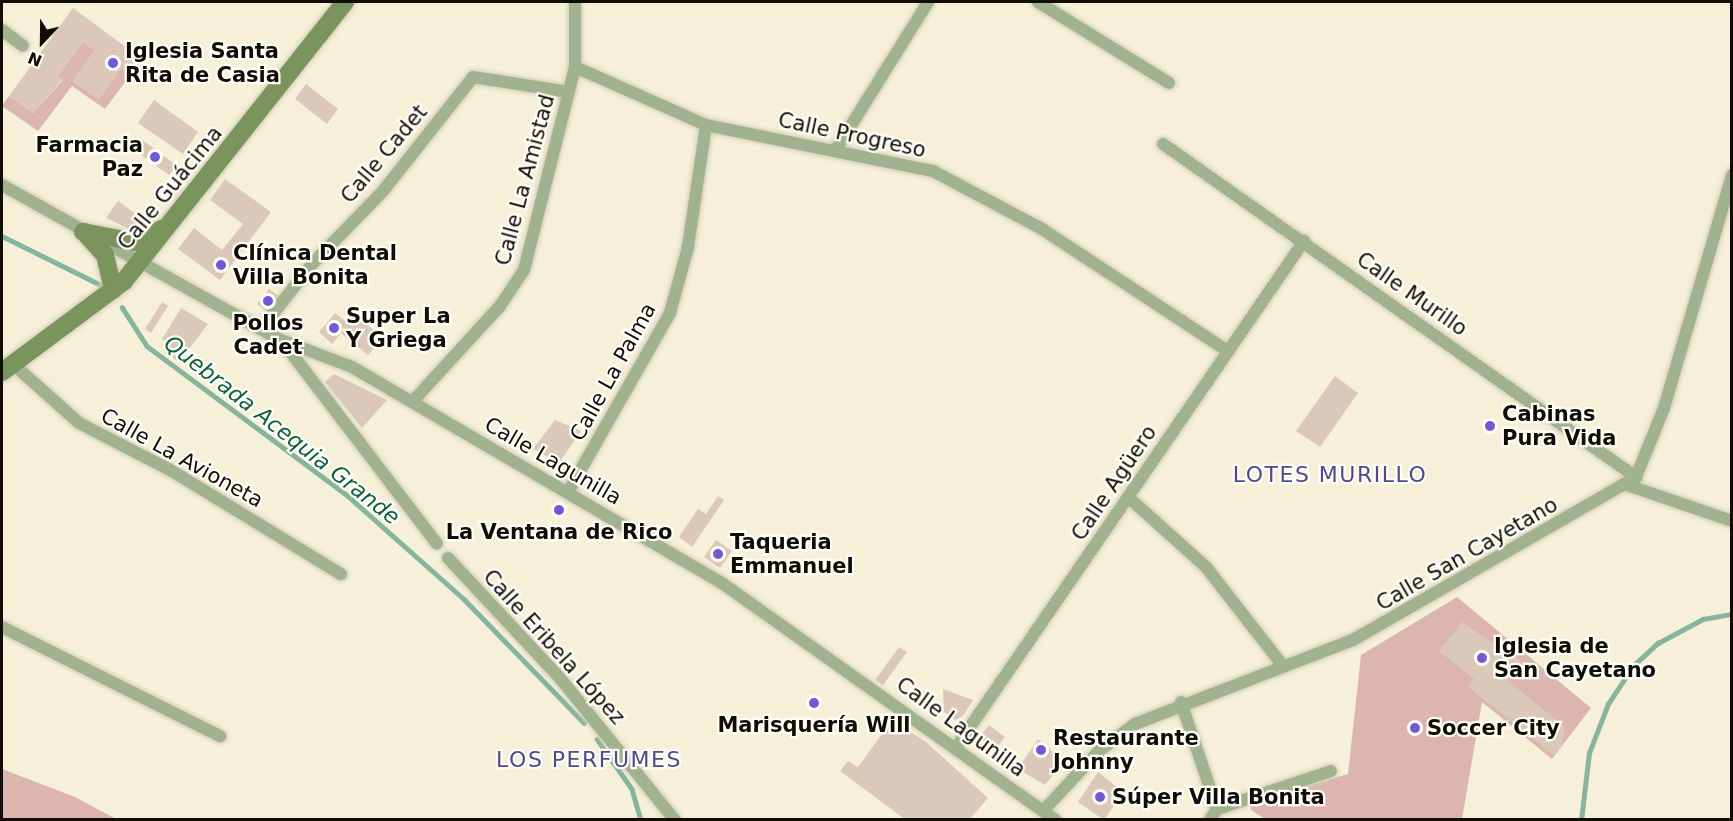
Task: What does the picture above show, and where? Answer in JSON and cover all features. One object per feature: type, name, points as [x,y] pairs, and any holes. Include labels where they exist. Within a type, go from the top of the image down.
[{"type":"main road","name":"Calle Guácima","points":[[7,368],[107,295],[138,264],[172,224],[336,5]]},
{"type":"main road","points":[[83,232],[135,242],[172,224]]},
{"type":"main road","points":[[83,232],[105,255],[107,295]]},
{"type":"street","name":"Calle La Amistad","points":[[413,401],[500,306],[524,270],[575,67],[575,2]]},
{"type":"street","points":[[835,151],[928,2]]},
{"type":"street","points":[[1038,2],[1169,83]]},
{"type":"street","points":[[2,30],[23,46]]},
{"type":"street","name":"Calle Progreso","points":[[575,67],[706,125],[933,171],[988,198],[1228,351]]},
{"type":"street","name":"Calle Cadet","points":[[261,329],[313,263],[383,190],[473,77],[569,92]]},
{"type":"street","name":"Calle La Palma","points":[[568,492],[670,313],[688,247],[706,125]]},
{"type":"street","name":"Calle Murillo","points":[[1163,144],[1304,242],[1632,481],[1731,521]]},
{"type":"street","points":[[1632,481],[1664,408],[1731,175]]},
{"type":"street","name":"Calle Lagunilla","points":[[2,185],[138,264],[281,340],[352,367],[732,589],[957,746],[1055,819]]},
{"type":"street","name":"Calle Agüero","points":[[957,746],[1304,242]]},
{"type":"street","points":[[281,340],[437,544]]},
{"type":"street","name":"Calle La Avioneta","points":[[7,368],[80,423],[172,471],[341,574]]},
{"type":"street","name":"Calle San Cayetano","points":[[1043,811],[1099,751],[1135,724],[1181,702],[1283,666],[1399,617],[1632,481]]},
{"type":"street","points":[[1128,497],[1206,567],[1283,666]]},
{"type":"street","name":"Calle Eribela López","points":[[448,558],[559,677],[675,819]]},
{"type":"street","points":[[2,627],[220,736]]},
{"type":"street","points":[[1181,702],[1214,814],[1331,771]]},
{"type":"shaded area","points":[[83,42],[95,50],[73,81],[99,99],[122,67],[131,74],[105,109],[72,86],[38,131],[2,106],[9,96],[33,113],[63,80],[58,76]]},
{"type":"shaded area","points":[[1457,597],[1591,708],[1552,759],[1482,702],[1462,819],[1265,819],[1251,810],[1250,803],[1348,774],[1361,655]],"holes":[[[1504,649],[1521,663],[1489,703],[1468,686]]]},
{"type":"shaded area","points":[[2,769],[75,797],[116,819],[2,819]]},
{"type":"building","points":[[73,8],[142,59],[131,74],[122,67],[99,99],[73,81],[95,50],[83,42],[58,76],[63,79],[33,113],[9,96]]},
{"type":"building","points":[[306,84],[338,109],[327,124],[295,99]]},
{"type":"building","points":[[154,100],[198,132],[183,154],[138,123]]},
{"type":"building","name":"Farmacia Paz","points":[[141,139],[176,165],[169,175],[133,149]]},
{"type":"building","points":[[225,179],[271,212],[220,280],[178,249],[194,228],[222,250],[243,224],[210,200]]},
{"type":"building","points":[[118,201],[147,222],[138,233],[106,218]]},
{"type":"building","name":"Pollos Cadet","points":[[269,289],[280,297],[268,313],[257,304]]},
{"type":"building","points":[[162,302],[168,306],[151,333],[145,329]]},
{"type":"building","points":[[181,308],[208,324],[179,362],[165,353],[171,344],[162,339]]},
{"type":"building","points":[[335,313],[349,324],[356,315],[383,338],[368,355],[341,333],[332,344],[319,332]]},
{"type":"building","points":[[334,374],[387,400],[362,428],[325,382]]},
{"type":"building","points":[[1335,376],[1358,393],[1320,447],[1296,431]]},
{"type":"building","points":[[555,420],[581,431],[559,463],[533,449]]},
{"type":"building","points":[[718,496],[724,500],[692,547],[679,537],[698,509],[706,514]]},
{"type":"building","name":"Taqueria Emmanuel","points":[[716,540],[732,551],[720,568],[704,557]]},
{"type":"building","points":[[1462,622],[1521,663],[1507,680],[1565,727],[1562,746],[1553,755],[1468,686],[1474,679],[1439,651]]},
{"type":"building","points":[[899,647],[907,652],[883,685],[875,680]]},
{"type":"building","points":[[943,689],[973,700],[963,716],[955,720],[944,712]]},
{"type":"building","points":[[892,720],[926,742],[988,798],[969,820],[906,820],[840,771],[848,761],[858,767]]},
{"type":"building","points":[[989,725],[1005,737],[996,749],[979,738]]},
{"type":"building","name":"Restaurante Johnny","points":[[1038,739],[1064,762],[1045,785],[1018,769]]},
{"type":"building","name":"Súper Villa Bonita","points":[[1098,772],[1123,792],[1104,820],[1078,802]]},
{"type":"waterway","name":"Quebrada Acequia Grande","points":[[2,236],[101,285]]},
{"type":"waterway","name":"Quebrada Acequia Grande","points":[[122,307],[147,346],[348,496],[465,600],[584,723]]},
{"type":"waterway","points":[[1581,820],[1589,753],[1608,704],[1633,666],[1658,643],[1703,619],[1732,614]]},
{"type":"waterway","name":"Quebrada Acequia Grande","points":[[597,739],[632,789],[641,820]]},
{"type":"place","name":"Iglesia Santa Rita de Casia","points":[[113,63]]},
{"type":"place","name":"Farmacia Paz","points":[[155,157]]},
{"type":"place","name":"Clínica Dental Villa Bonita","points":[[221,265]]},
{"type":"place","name":"Pollos Cadet","points":[[268,301]]},
{"type":"place","name":"Super La Y Griega","points":[[334,328]]},
{"type":"place","name":"Cabinas Pura Vida","points":[[1490,426]]},
{"type":"place","name":"La Ventana de Rico","points":[[559,510]]},
{"type":"place","name":"Taqueria Emmanuel","points":[[718,554]]},
{"type":"place","name":"Iglesia de San Cayetano","points":[[1482,658]]},
{"type":"place","name":"Marisquería Will","points":[[814,703]]},
{"type":"place","name":"Soccer City","points":[[1415,728]]},
{"type":"place","name":"Restaurante Johnny","points":[[1041,750]]},
{"type":"place","name":"Súper Villa Bonita","points":[[1100,797]]},
{"type":"district","name":"LOTES MURILLO","points":[[1330,475]]},
{"type":"district","name":"LOS PERFUMES","points":[[589,760]]}]
